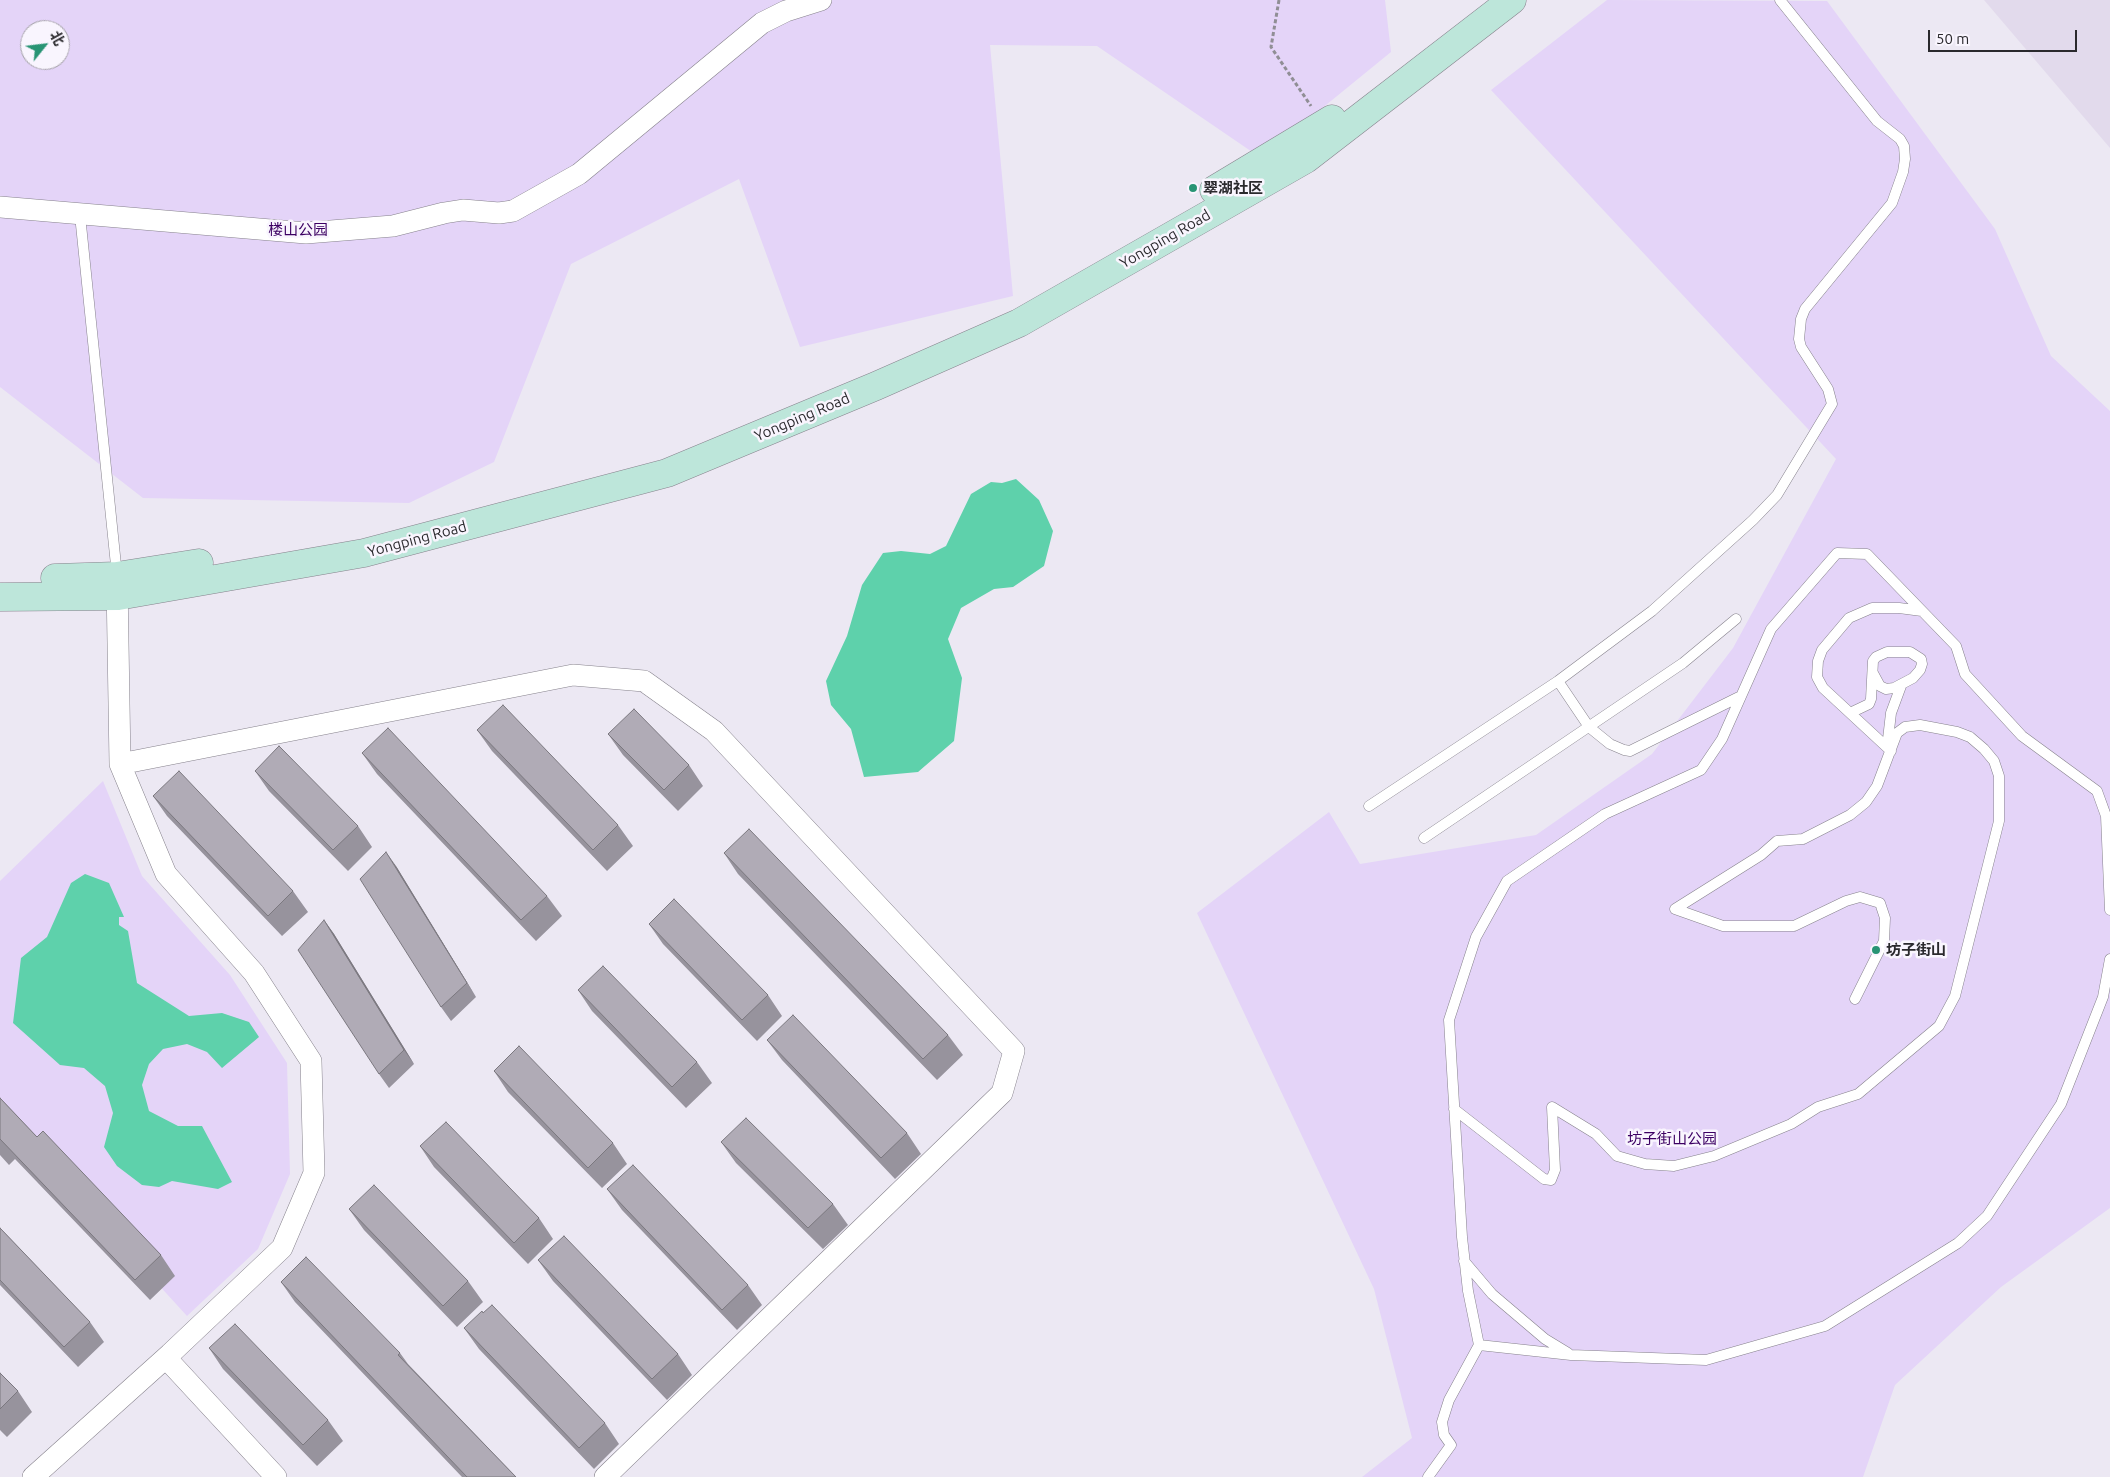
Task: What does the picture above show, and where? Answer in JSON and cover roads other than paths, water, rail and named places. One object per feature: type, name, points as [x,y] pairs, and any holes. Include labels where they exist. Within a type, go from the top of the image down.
[{"type":"main road","name":"Yongping Road","points":[[0,580],[117,586],[360,537],[662,456],[869,370],[1011,308],[1324,125],[1485,0]]},
{"type":"main road","name":"Yongping Road","points":[[0,598],[117,586],[364,554],[667,473],[876,386],[1019,323],[1306,159],[1512,0]]},
{"type":"street","points":[[0,207],[306,233],[393,226],[463,210],[499,213],[513,211],[579,174],[762,23],[786,11],[818,1]]},
{"type":"street","points":[[33,1477],[166,1358],[282,1248],[314,1173],[311,1061],[254,973],[166,874],[120,764],[117,586]]},
{"type":"street","points":[[120,764],[573,674],[644,681],[714,731],[1014,1050],[1002,1093],[605,1477]]},
{"type":"street","points":[[166,1358],[276,1477]]},
{"type":"lane","points":[[1369,806],[1558,681],[1652,611],[1753,520],[1777,495],[1788,480],[1832,404],[1828,389],[1801,347],[1799,340],[1801,319],[1804,309],[1892,203],[1903,172],[1904,146],[1900,139],[1877,121],[1780,0]]},
{"type":"lane","points":[[80,215],[117,586]]},
{"type":"lane","points":[[1428,1477],[1451,1445],[1444,1435],[1442,1422],[1449,1400],[1479,1345],[1464,1261],[1449,1020],[1476,937],[1507,881],[1605,814],[1700,770],[1722,739],[1739,697],[1771,629],[1837,553],[1867,554],[1956,646],[1965,674],[2022,736],[2097,791],[2106,816],[2110,910]]},
{"type":"lane","points":[[1891,751],[1823,688],[1817,677],[1818,661],[1822,650],[1849,618],[1872,608],[1899,608],[1922,612]]},
{"type":"lane","points":[[1424,838],[1684,662],[1736,619]]},
{"type":"lane","points":[[1850,713],[1869,704],[1873,662],[1876,657],[1881,654],[1910,652],[1921,658],[1920,670],[1913,678],[1901,686],[1886,689],[1880,686],[1873,673]]},
{"type":"lane","points":[[1558,681],[1588,727],[1610,744],[1630,751],[1739,697]]},
{"type":"lane","points":[[1891,751],[1888,739],[1891,713],[1901,686]]},
{"type":"lane","points":[[1454,1109],[1544,1180],[1551,1180],[1556,1170],[1552,1106],[1596,1134],[1617,1156],[1645,1164],[1674,1166],[1714,1156],[1791,1124],[1818,1107],[1858,1094],[1939,1026],[1955,996],[1998,821],[1999,776],[1994,762],[1984,749],[1970,737],[1957,732],[1920,725],[1905,727],[1898,734],[1877,786],[1866,802],[1850,815],[1803,839],[1777,841],[1761,855],[1675,909],[1723,926],[1794,926],[1846,901],[1860,897],[1880,903],[1885,918],[1884,941],[1855,999]]},
{"type":"lane","points":[[1479,1345],[1571,1355],[1706,1360],[1825,1326],[1958,1243],[1987,1216],[2061,1104],[2103,997],[2110,959]]},
{"type":"lane","points":[[1464,1261],[1492,1294],[1545,1339],[1571,1355]]},
{"type":"place","name":"翠湖社区","points":[[1193,188]]},
{"type":"place","name":"坊子街山","points":[[1876,950]]},
{"type":"park label","name":"楼山公园","points":[[298,230]]},
{"type":"park label","name":"坊子街山公园","points":[[1672,1139]]}]
